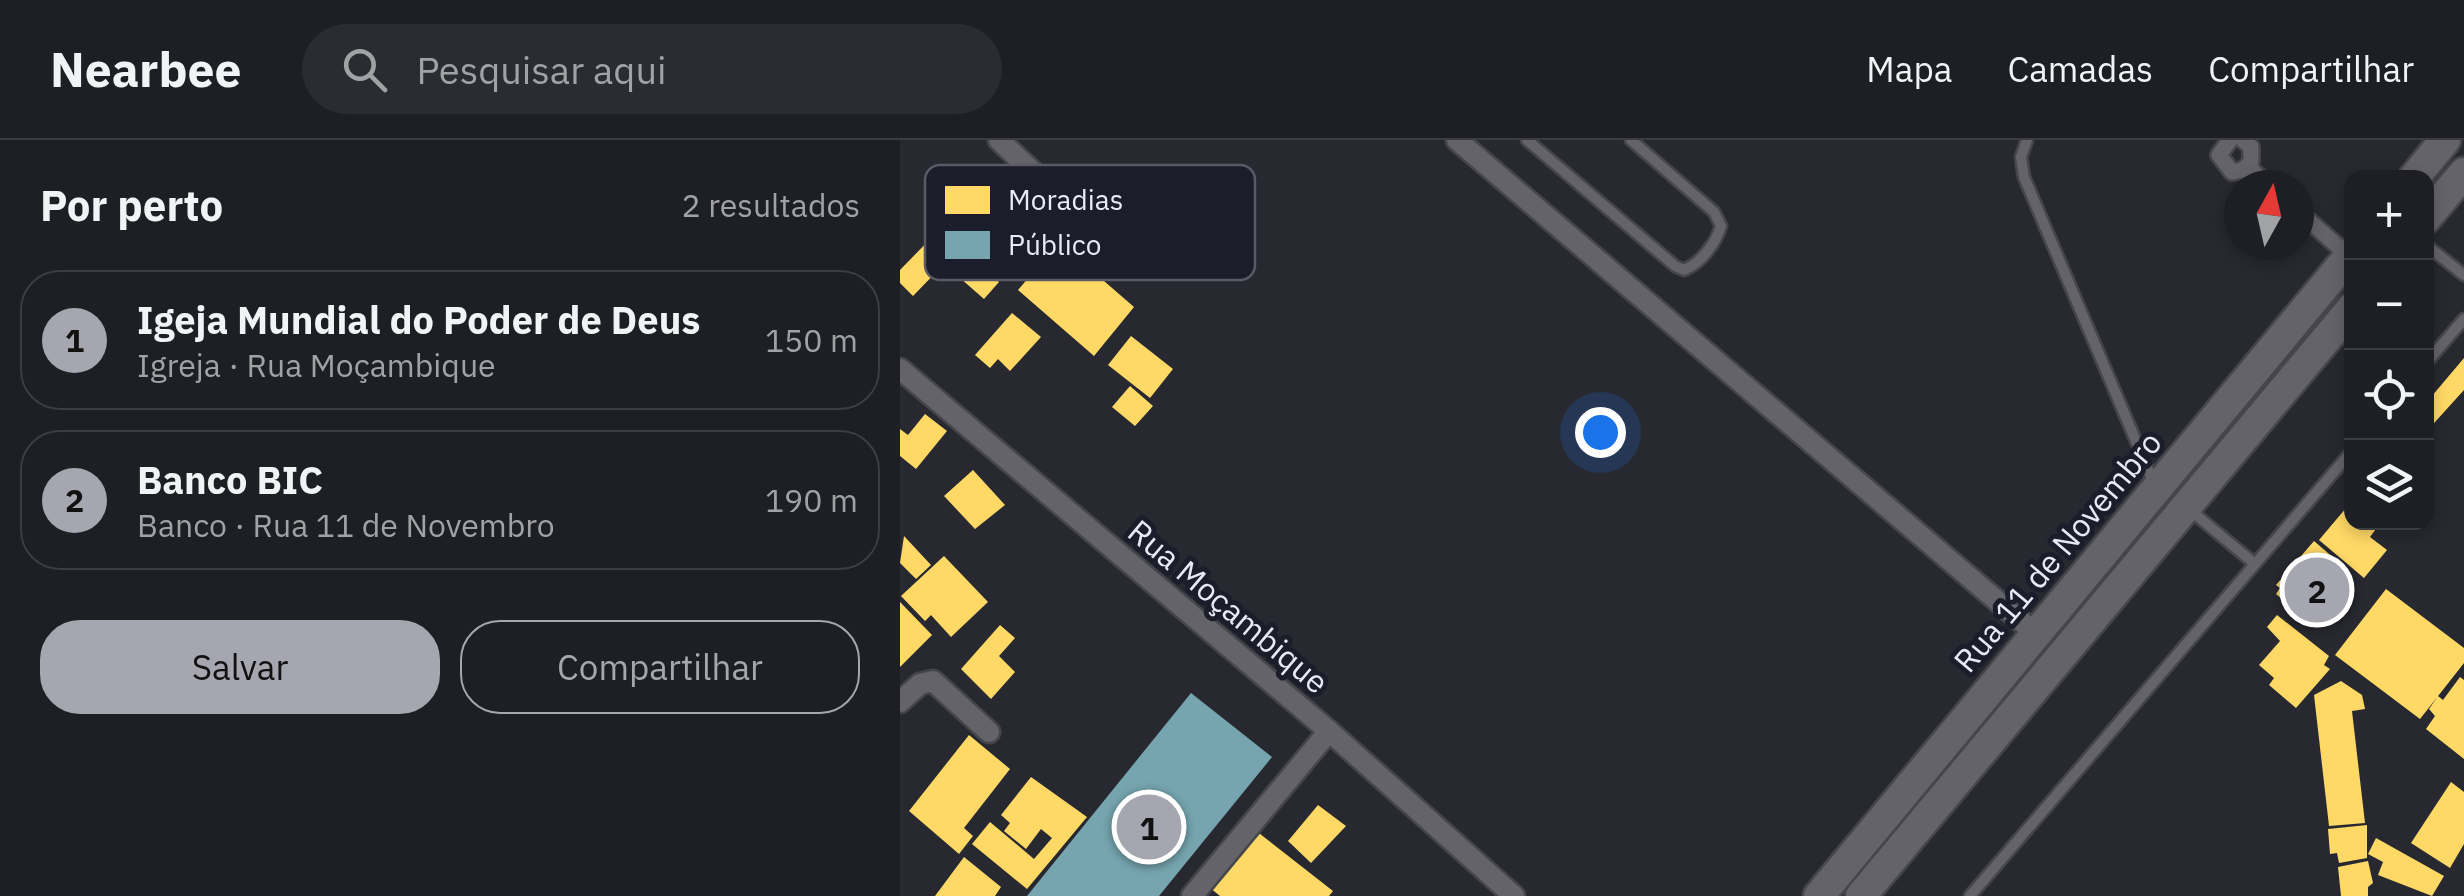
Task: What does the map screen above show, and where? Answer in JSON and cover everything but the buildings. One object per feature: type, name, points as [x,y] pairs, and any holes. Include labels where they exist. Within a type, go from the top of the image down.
[{"type":"main road","points":[[2421,170],[2445,140]]},
{"type":"main road","points":[[2434,209],[2464,173]]},
{"type":"main road","name":"Rua 11 de Novembro","points":[[1819,896],[2345,260]]},
{"type":"main road","points":[[1861,896],[2344,318]]},
{"type":"street","points":[[1000,140],[1026,165]]},
{"type":"street","points":[[1457,140],[2036,634]]},
{"type":"street","points":[[2243,140],[2252,152],[2248,167]]},
{"type":"street","points":[[2223,142],[2219,155],[2223,166],[2232,172],[2248,167]]},
{"type":"street","points":[[2248,167],[2252,170]]},
{"type":"street","points":[[2314,224],[2344,249]]},
{"type":"street","name":"Rua Moçambique","points":[[900,369],[1329,731],[1514,896]]},
{"type":"street","points":[[900,702],[920,684],[933,681],[989,732]]},
{"type":"street","points":[[1192,896],[1329,731]]},
{"type":"lane","points":[[1527,140],[1675,266],[1684,270],[1694,266],[1718,238],[1721,226],[1714,212],[1630,140]]},
{"type":"lane","points":[[2027,140],[2021,157],[2024,178],[2156,488]]},
{"type":"lane","points":[[2434,251],[2464,275]]},
{"type":"lane","points":[[2434,354],[2464,320]]},
{"type":"lane","points":[[2434,347],[2438,350]]},
{"type":"lane","points":[[1970,896],[2344,460]]},
{"type":"lane","points":[[2186,507],[2255,564]]},
{"type":"place","name":"Banco BIC","points":[[2317,590]]},
{"type":"place","name":"Igeja Mundial do Poder de Deus","points":[[1149,827]]}]
